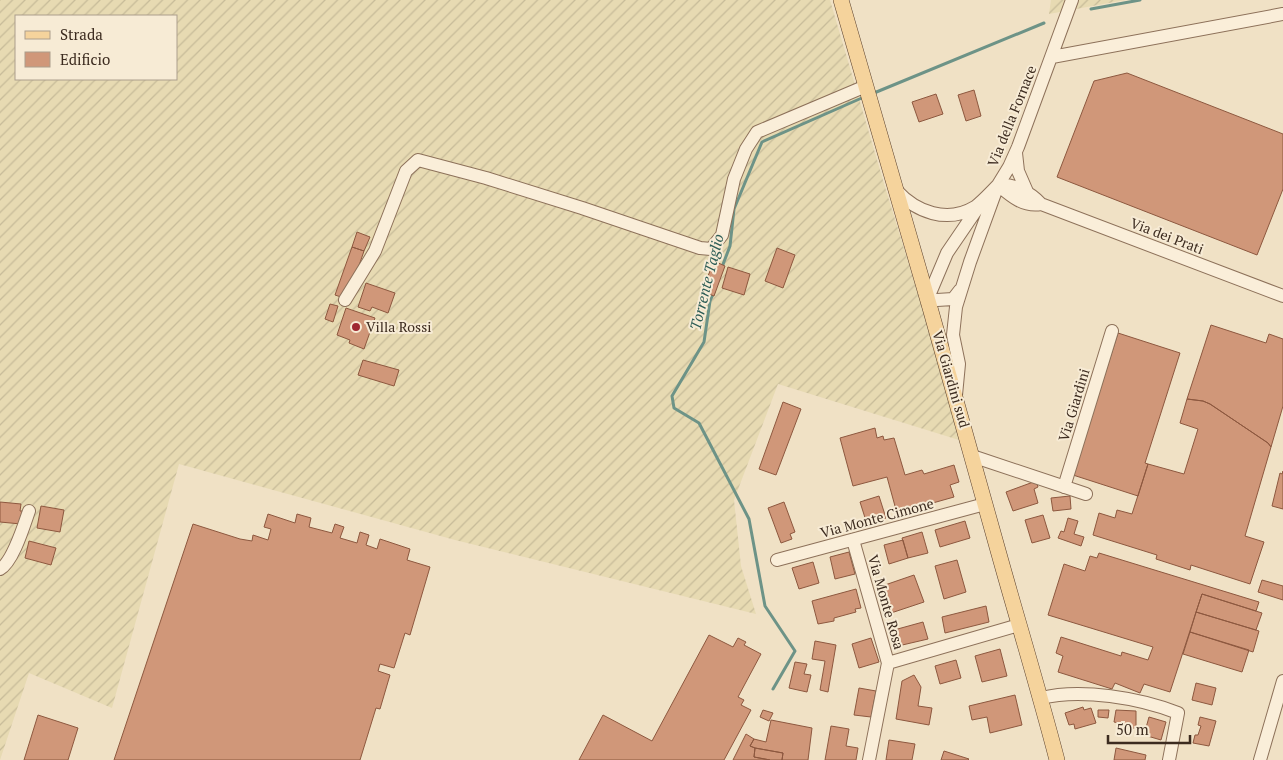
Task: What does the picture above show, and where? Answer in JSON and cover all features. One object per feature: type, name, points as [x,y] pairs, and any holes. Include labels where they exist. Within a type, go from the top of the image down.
[{"type":"main road","name":"Via Giardini sud","points":[[841,0],[956,396],[1041,698],[1056,760]]},
{"type":"street","name":"Via della Fornace","points":[[998,185],[1016,153],[1073,0]]},
{"type":"street","points":[[1052,57],[1283,14]]},
{"type":"street","points":[[344,300],[375,251],[406,171],[418,160],[557,200],[700,248],[711,249],[722,235],[734,179],[746,149],[757,132],[868,91]]},
{"type":"street","points":[[989,212],[1000,205],[1023,197],[1016,153]]},
{"type":"street","points":[[896,190],[913,206],[934,214],[944,215],[975,207],[998,185]]},
{"type":"street","points":[[956,396],[959,364],[954,328],[956,307],[998,185]]},
{"type":"street","name":"Via dei Prati","points":[[998,185],[1023,197],[1283,296]]},
{"type":"street","points":[[961,288],[953,299],[937,300],[928,298],[948,253],[987,196]]},
{"type":"street","name":"Via Giardini","points":[[1064,487],[1112,331]]},
{"type":"street","points":[[972,456],[1086,494]]},
{"type":"street","name":"Via Monte Cimone","points":[[777,560],[985,504]]},
{"type":"street","points":[[0,569],[3,568],[10,558],[29,511]]},
{"type":"street","name":"Via Monte Rosa","points":[[853,540],[888,663],[870,760]]},
{"type":"street","points":[[888,663],[1019,625]]},
{"type":"street","points":[[1260,760],[1283,681]]},
{"type":"street","points":[[1041,698],[1064,694],[1119,697],[1155,704],[1178,713],[1169,760]]},
{"type":"shaded area","points":[[0,0],[830,0],[935,348],[959,440],[778,384],[734,500],[741,566],[756,614],[455,540],[179,464],[112,708],[29,673],[0,760]]},
{"type":"shaded area","points":[[1051,0],[1125,0],[1049,14]]},
{"type":"building","points":[[1127,73],[1283,134],[1283,189],[1257,255],[1057,177],[1094,81]]},
{"type":"building","points":[[974,90],[981,116],[966,121],[958,95]]},
{"type":"building","points":[[936,94],[943,114],[919,122],[912,102]]},
{"type":"building","points":[[357,232],[370,237],[364,251],[352,247]]},
{"type":"building","points":[[352,247],[364,251],[352,286],[344,298],[335,295]]},
{"type":"building","points":[[777,248],[795,255],[783,288],[765,281]]},
{"type":"building","points":[[714,261],[725,266],[714,296],[702,291]]},
{"type":"building","points":[[728,267],[750,274],[744,295],[722,288]]},
{"type":"building","points":[[366,283],[395,293],[388,313],[372,307],[370,311],[358,307]]},
{"type":"building","points":[[330,304],[338,306],[333,322],[325,319]]},
{"type":"building","name":"Villa Rossi","points":[[346,308],[375,318],[364,349],[349,343],[350,340],[337,335]]},
{"type":"building","points":[[1211,325],[1266,343],[1269,334],[1283,339],[1283,406],[1271,447],[1268,443],[1210,404],[1187,399]]},
{"type":"building","points":[[1118,333],[1180,353],[1145,463],[1148,464],[1138,496],[1073,475]]},
{"type":"building","points":[[363,360],[399,370],[394,386],[358,375]]},
{"type":"building","points":[[1187,399],[1210,404],[1268,443],[1271,447],[1245,536],[1264,542],[1250,584],[1191,565],[1190,570],[1156,559],[1157,555],[1093,535],[1099,513],[1115,518],[1117,510],[1132,514],[1148,464],[1184,474],[1198,429],[1180,423]]},
{"type":"building","points":[[783,402],[801,409],[776,475],[759,469]]},
{"type":"building","points":[[875,428],[877,438],[883,436],[884,440],[894,438],[905,475],[922,470],[924,474],[954,465],[959,482],[950,485],[954,497],[915,508],[916,512],[898,517],[887,477],[853,486],[840,438]]},
{"type":"building","points":[[1283,471],[1283,509],[1272,506],[1280,473],[1282,474]]},
{"type":"building","points":[[1036,481],[1038,487],[1034,489],[1038,503],[1013,511],[1006,492]]},
{"type":"building","points":[[879,496],[886,518],[867,524],[860,502]]},
{"type":"building","points":[[1070,496],[1071,509],[1053,511],[1051,498]]},
{"type":"building","points":[[0,502],[21,504],[20,511],[23,511],[21,524],[0,522]]},
{"type":"building","points":[[784,502],[795,532],[790,534],[792,539],[781,543],[768,508]]},
{"type":"building","points":[[41,506],[64,510],[60,532],[37,528]]},
{"type":"building","points":[[268,514],[295,523],[297,514],[311,518],[309,527],[332,533],[335,524],[344,527],[340,538],[357,543],[360,532],[369,535],[366,545],[377,549],[380,539],[410,549],[407,560],[430,567],[410,635],[405,633],[394,668],[380,664],[378,671],[390,675],[380,709],[376,708],[360,760],[114,760],[193,524],[240,539],[252,541],[253,535],[268,540],[271,529],[264,527]]},
{"type":"building","points":[[1043,515],[1050,538],[1032,543],[1025,520]]},
{"type":"building","points":[[1068,518],[1078,521],[1074,534],[1084,537],[1081,546],[1058,538],[1061,531],[1064,532]]},
{"type":"building","points":[[965,521],[970,538],[940,547],[935,530]]},
{"type":"building","points":[[922,532],[928,553],[908,558],[902,538]]},
{"type":"building","points":[[903,540],[908,558],[889,564],[884,545]]},
{"type":"building","points":[[29,541],[56,548],[51,565],[25,558]]},
{"type":"building","points":[[849,552],[855,574],[835,579],[830,557]]},
{"type":"building","points":[[1099,553],[1259,602],[1256,611],[1202,594],[1170,692],[1144,684],[1140,693],[1115,683],[1112,689],[1058,672],[1063,656],[1056,653],[1061,637],[1121,656],[1122,652],[1148,660],[1153,647],[1048,615],[1064,564],[1085,571],[1090,556],[1097,558]]},
{"type":"building","points":[[957,560],[966,592],[944,599],[935,566]]},
{"type":"building","points":[[813,562],[819,583],[799,589],[792,568]]},
{"type":"building","points":[[914,575],[924,602],[891,613],[882,586]]},
{"type":"building","points":[[1262,580],[1283,586],[1283,600],[1258,592]]},
{"type":"building","points":[[856,589],[861,608],[855,609],[856,612],[834,618],[834,621],[818,624],[812,601]]},
{"type":"building","points":[[1202,594],[1262,613],[1256,630],[1196,612]]},
{"type":"building","points":[[986,606],[989,622],[945,633],[942,617]]},
{"type":"building","points":[[1196,612],[1259,631],[1253,652],[1190,632]]},
{"type":"building","points":[[923,622],[928,639],[898,646],[894,630]]},
{"type":"building","points":[[1190,632],[1249,650],[1242,672],[1183,654]]},
{"type":"building","points":[[709,635],[733,647],[738,638],[746,642],[744,645],[761,654],[738,697],[744,700],[741,705],[751,710],[724,760],[579,760],[603,715],[652,741]]},
{"type":"building","points":[[871,638],[879,662],[859,668],[852,644]]},
{"type":"building","points":[[815,641],[836,645],[828,692],[820,690],[825,661],[812,659]]},
{"type":"building","points":[[1000,649],[1007,676],[982,682],[975,656]]},
{"type":"building","points":[[956,660],[961,678],[940,684],[935,666]]},
{"type":"building","points":[[795,662],[807,664],[804,674],[811,675],[807,692],[789,688]]},
{"type":"building","points":[[914,675],[921,687],[918,706],[932,708],[929,725],[896,719],[902,681]]},
{"type":"building","points":[[1196,683],[1216,688],[1212,705],[1192,700]]},
{"type":"building","points":[[859,688],[876,691],[871,717],[854,715]]},
{"type":"building","points":[[1015,695],[1022,725],[990,733],[987,717],[972,720],[969,706]]},
{"type":"building","points":[[1083,707],[1084,710],[1091,708],[1096,723],[1075,729],[1074,724],[1069,725],[1065,713]]},
{"type":"building","points":[[763,710],[773,713],[769,721],[760,717]]},
{"type":"building","points":[[1098,710],[1109,710],[1108,718],[1098,717]]},
{"type":"building","points":[[1116,710],[1136,711],[1136,728],[1119,729],[1119,723],[1114,722]]},
{"type":"building","points":[[38,715],[78,728],[68,760],[24,760]]},
{"type":"building","points":[[1149,717],[1166,722],[1161,740],[1144,735]]},
{"type":"building","points":[[1200,717],[1216,721],[1209,746],[1193,743],[1195,735],[1198,735],[1201,726],[1198,725]]},
{"type":"building","points":[[771,720],[812,728],[808,760],[782,760],[783,753],[750,746],[754,739],[766,742]]},
{"type":"building","points":[[831,726],[849,729],[846,746],[858,748],[856,760],[825,760]]},
{"type":"building","points":[[746,734],[754,739],[750,746],[755,748],[754,757],[770,760],[733,760]]},
{"type":"building","points":[[889,740],[915,744],[912,760],[886,760]]},
{"type":"building","points":[[755,748],[783,753],[782,760],[754,757]]},
{"type":"building","points":[[1116,748],[1146,755],[1145,760],[1114,760]]},
{"type":"building","points":[[944,751],[969,759],[941,760]]},
{"type":"waterway","name":"Torrente Taglio","points":[[1091,9],[1140,0]]},
{"type":"waterway","name":"Torrente Taglio","points":[[874,93],[1044,23]]},
{"type":"waterway","name":"Torrente Taglio","points":[[722,267],[730,246],[734,209],[762,142],[864,97]]},
{"type":"waterway","name":"Torrente Taglio","points":[[714,292],[710,301],[704,342],[672,396],[674,408],[699,423],[749,519],[765,606],[795,651],[773,689]]},
{"type":"place","name":"Villa Rossi","points":[[356,327]]}]
